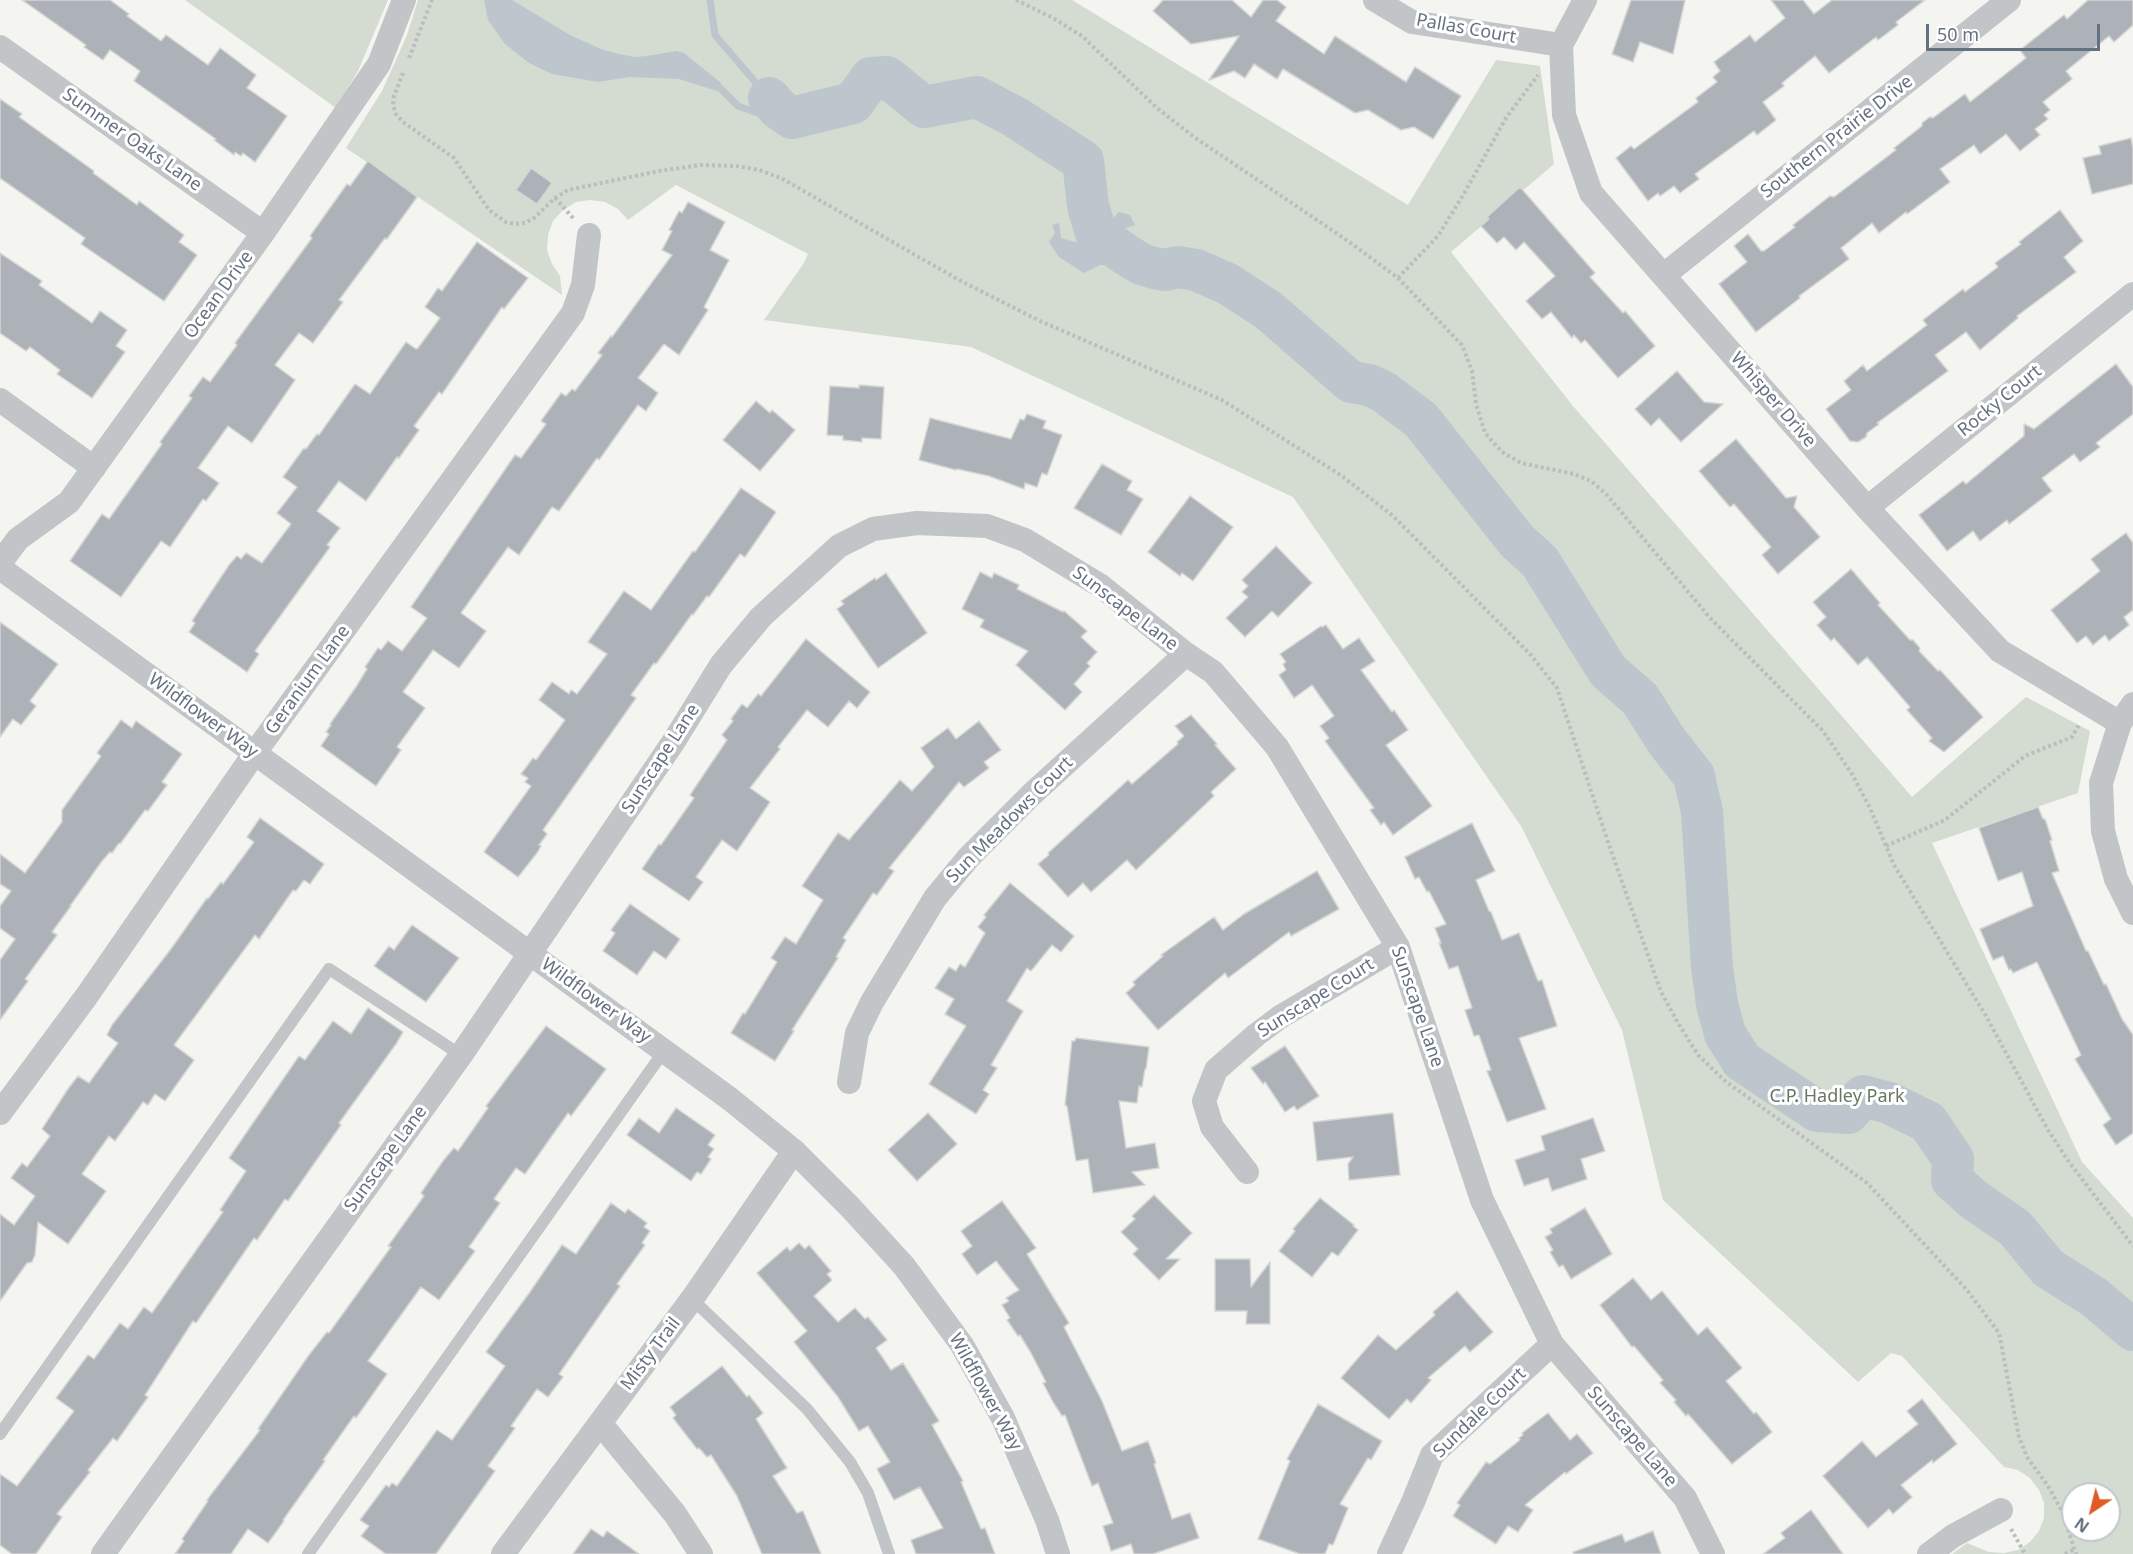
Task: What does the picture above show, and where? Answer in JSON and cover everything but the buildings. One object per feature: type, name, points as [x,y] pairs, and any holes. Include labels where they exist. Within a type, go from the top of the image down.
[{"type":"street","name":"Ocean Drive","points":[[0,563],[18,539],[69,502],[263,233],[379,64],[404,0]]},
{"type":"street","name":"Pallas Court","points":[[1375,0],[1412,22],[1562,45]]},
{"type":"street","name":"Whisper Drive","points":[[1585,0],[1562,45],[1564,116],[1591,194],[1867,508],[2000,651],[2088,704],[2126,714]]},
{"type":"street","name":"Southern Prairie Drive","points":[[1664,275],[2009,0]]},
{"type":"street","name":"Summer Oaks Lane","points":[[0,47],[263,233]]},
{"type":"street","name":"Geranium Lane","points":[[0,1113],[86,997],[254,753],[573,313],[583,285],[589,235]]},
{"type":"street","name":"Rocky Court","points":[[1867,508],[2133,294]]},
{"type":"street","points":[[0,400],[94,468]]},
{"type":"street","name":"Sunscape Lane","points":[[103,1554],[461,1055],[674,741],[721,665],[761,616],[838,546],[873,529],[917,523],[987,526],[1025,540],[1101,586],[1186,654],[1213,672],[1277,747],[1398,947],[1482,1200],[1552,1344],[1685,1498],[1713,1554]]},
{"type":"street","name":"Wildflower Way","points":[[0,568],[730,1099],[794,1151],[904,1266],[962,1345],[1004,1418],[1047,1521],[1058,1554]]},
{"type":"street","name":"Sun Meadows Court","points":[[849,1082],[857,1033],[872,1002],[935,898],[969,857],[1032,794],[1186,654]]},
{"type":"street","points":[[2126,714],[2102,783],[2103,831],[2116,879],[2133,914]]},
{"type":"street","name":"Sunscape Court","points":[[1247,1172],[1212,1127],[1204,1101],[1216,1070],[1280,1017],[1398,947]]},
{"type":"street","name":"Misty Trail","points":[[503,1554],[692,1299],[794,1151]]},
{"type":"street","name":"Sundale Court","points":[[1389,1554],[1432,1455],[1552,1344]]},
{"type":"street","points":[[600,1423],[675,1514],[701,1554]]},
{"type":"street","points":[[1929,1554],[1953,1536],[2001,1510]]},
{"type":"lane","points":[[0,1434],[329,969],[461,1055]]},
{"type":"lane","points":[[308,1554],[664,1051]]},
{"type":"lane","points":[[692,1299],[807,1409],[850,1462],[868,1493],[889,1554]]},
{"type":"path","points":[[432,0],[394,96],[393,105],[396,114],[403,122],[454,158],[489,210],[498,218],[515,224],[525,223],[534,219],[555,198],[568,190],[659,171],[700,165],[737,166],[759,170],[781,178],[959,280],[1040,321],[1222,400],[1342,476],[1393,516],[1530,654],[1557,688],[1661,992],[1698,1055],[1725,1081],[1867,1184],[1967,1290],[1999,1333],[2019,1437],[2027,1457],[2048,1486],[2062,1511],[2075,1552],[2065,1554]]},
{"type":"path","points":[[1016,0],[1053,18],[1082,36],[1157,108],[1398,278],[1462,345],[1472,370],[1476,404],[1485,434],[1502,452],[1521,463],[1574,474],[1591,481],[1607,495],[1710,618],[1823,731],[1852,774],[1894,865],[1975,998],[2048,1130],[2068,1162],[2133,1246]]},
{"type":"path","points":[[1398,278],[1438,236],[1506,118],[1534,81],[1542,66]]},
{"type":"path","points":[[1886,846],[1945,820],[2025,756],[2072,737],[2088,704]]},
{"type":"green space","points":[[185,0],[388,0],[358,71],[336,108]]},
{"type":"green space","name":"C.P. Hadley Park","points":[[418,0],[1072,0],[1408,205],[1496,60],[1540,66],[1554,164],[1451,252],[1573,406],[1912,797],[2026,697],[2090,731],[2078,793],[1932,843],[2082,1162],[2133,1218],[2133,1554],[1952,1554],[1967,1543],[1989,1552],[2004,1553],[2018,1550],[2030,1542],[2039,1531],[2044,1518],[2044,1503],[2039,1490],[2030,1478],[2018,1470],[2004,1467],[1902,1356],[1891,1353],[1858,1382],[1663,1200],[1622,1030],[1521,826],[1293,497],[971,347],[764,320],[808,254],[676,185],[628,220],[618,209],[605,202],[590,200],[576,202],[563,210],[553,221],[548,235],[547,250],[560,276],[562,295],[346,148],[382,91],[407,35]]},
{"type":"shaded area","points":[[484,0],[512,0],[570,35],[601,49],[619,54],[634,57],[676,51],[684,53],[723,87],[717,91],[679,79],[629,77],[598,82],[552,74],[529,63],[505,44],[488,20]]},
{"type":"shaded area","points":[[1083,203],[1088,206],[1097,225],[1106,225],[1119,212],[1130,215],[1135,225],[1113,232],[1125,254],[1118,265],[1100,265],[1084,273],[1059,257],[1049,242],[1055,233],[1052,225],[1059,223],[1061,238],[1086,245],[1091,236],[1082,220],[1080,208]]},
{"type":"waterway","points":[[710,0],[715,35],[769,98]]},
{"type":"waterway","points":[[769,98],[792,118],[853,103],[871,78],[887,77],[924,107],[977,97],[1015,117],[1083,161],[1088,206],[1096,233],[1141,264],[1165,270],[1178,267],[1196,270],[1228,284],[1268,310],[1351,382],[1369,385],[1384,392],[1421,420],[1517,541],[1540,562],[1608,671],[1640,699],[1666,740],[1694,776],[1702,812],[1712,967],[1717,1004],[1725,1034],[1742,1061],[1817,1111],[1848,1113],[1863,1096],[1889,1103],[1928,1122],[1953,1159],[1952,1180],[1973,1199],[2015,1228],[2048,1268],[2094,1297],[2133,1330]]},
{"type":"waterway","points":[[722,90],[738,106],[763,115],[779,109]]}]
